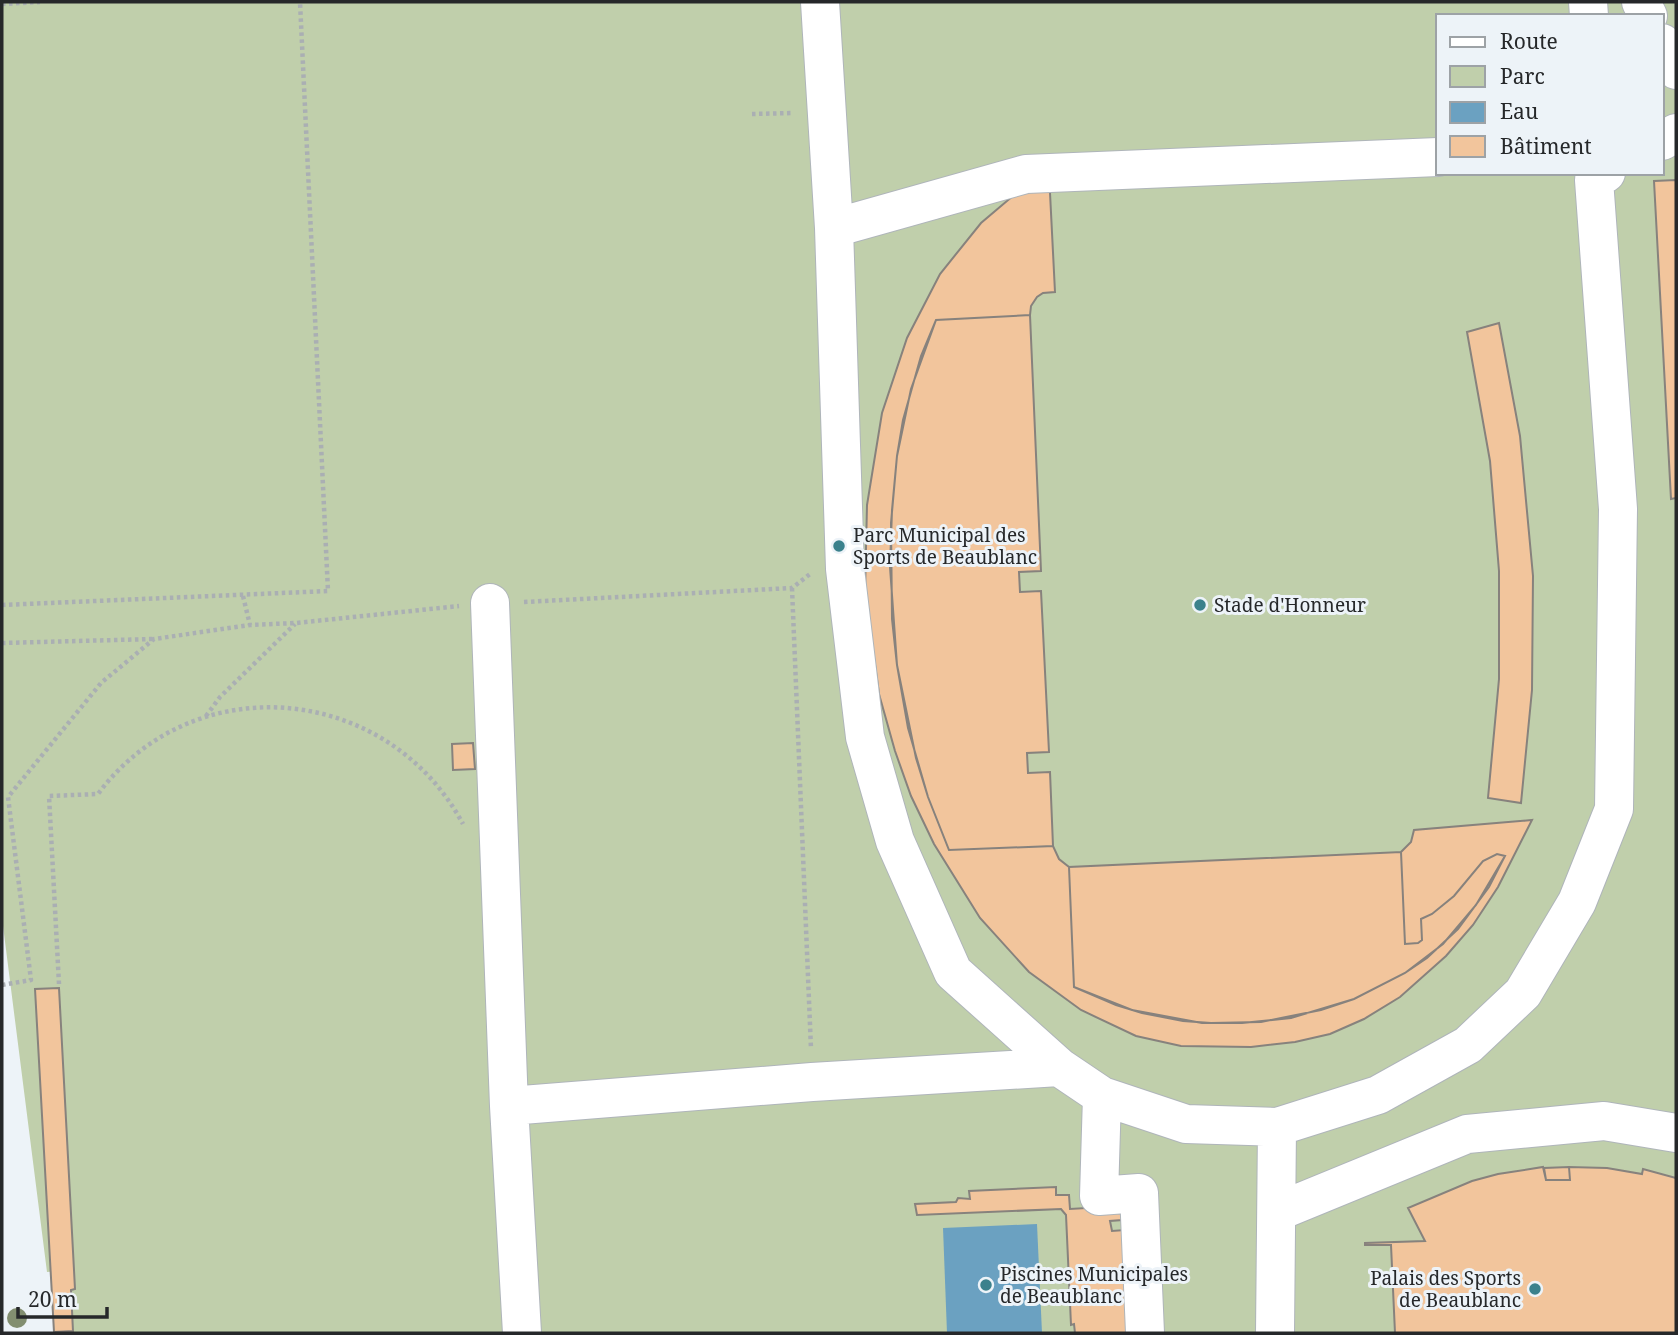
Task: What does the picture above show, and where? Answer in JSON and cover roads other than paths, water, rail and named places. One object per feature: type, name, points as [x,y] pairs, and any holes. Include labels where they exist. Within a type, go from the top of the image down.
[{"type":"lane","points":[[820,2],[835,228],[845,569],[865,737],[895,841],[953,972],[1059,1066],[1102,1096],[1186,1124],[1277,1127],[1378,1095],[1468,1045],[1523,993],[1577,902],[1614,809],[1618,509],[1598,176]]},
{"type":"lane","points":[[1664,47],[1676,70]]},
{"type":"lane","points":[[835,228],[1026,174],[1436,157]]},
{"type":"lane","points":[[490,603],[509,1106],[522,1333]]},
{"type":"lane","points":[[509,1106],[1059,1066]]},
{"type":"lane","points":[[1102,1096],[1099,1196],[1139,1193],[1145,1333]]},
{"type":"lane","points":[[1277,1212],[1467,1134],[1604,1121],[1676,1133]]},
{"type":"lane","points":[[1275,1333],[1277,1127]]},
{"type":"water","points":[[1037,1224],[1042,1333],[947,1333],[943,1228]]},
{"type":"place","name":"Parc Municipal des Sports de Beaublanc","points":[[839,546]]},
{"type":"place","name":"Stade d'Honneur","points":[[1200,605]]},
{"type":"place","name":"Piscines Municipales de Beaublanc","points":[[986,1285]]},
{"type":"place","name":"Palais des Sports de Beaublanc","points":[[1535,1289]]}]
